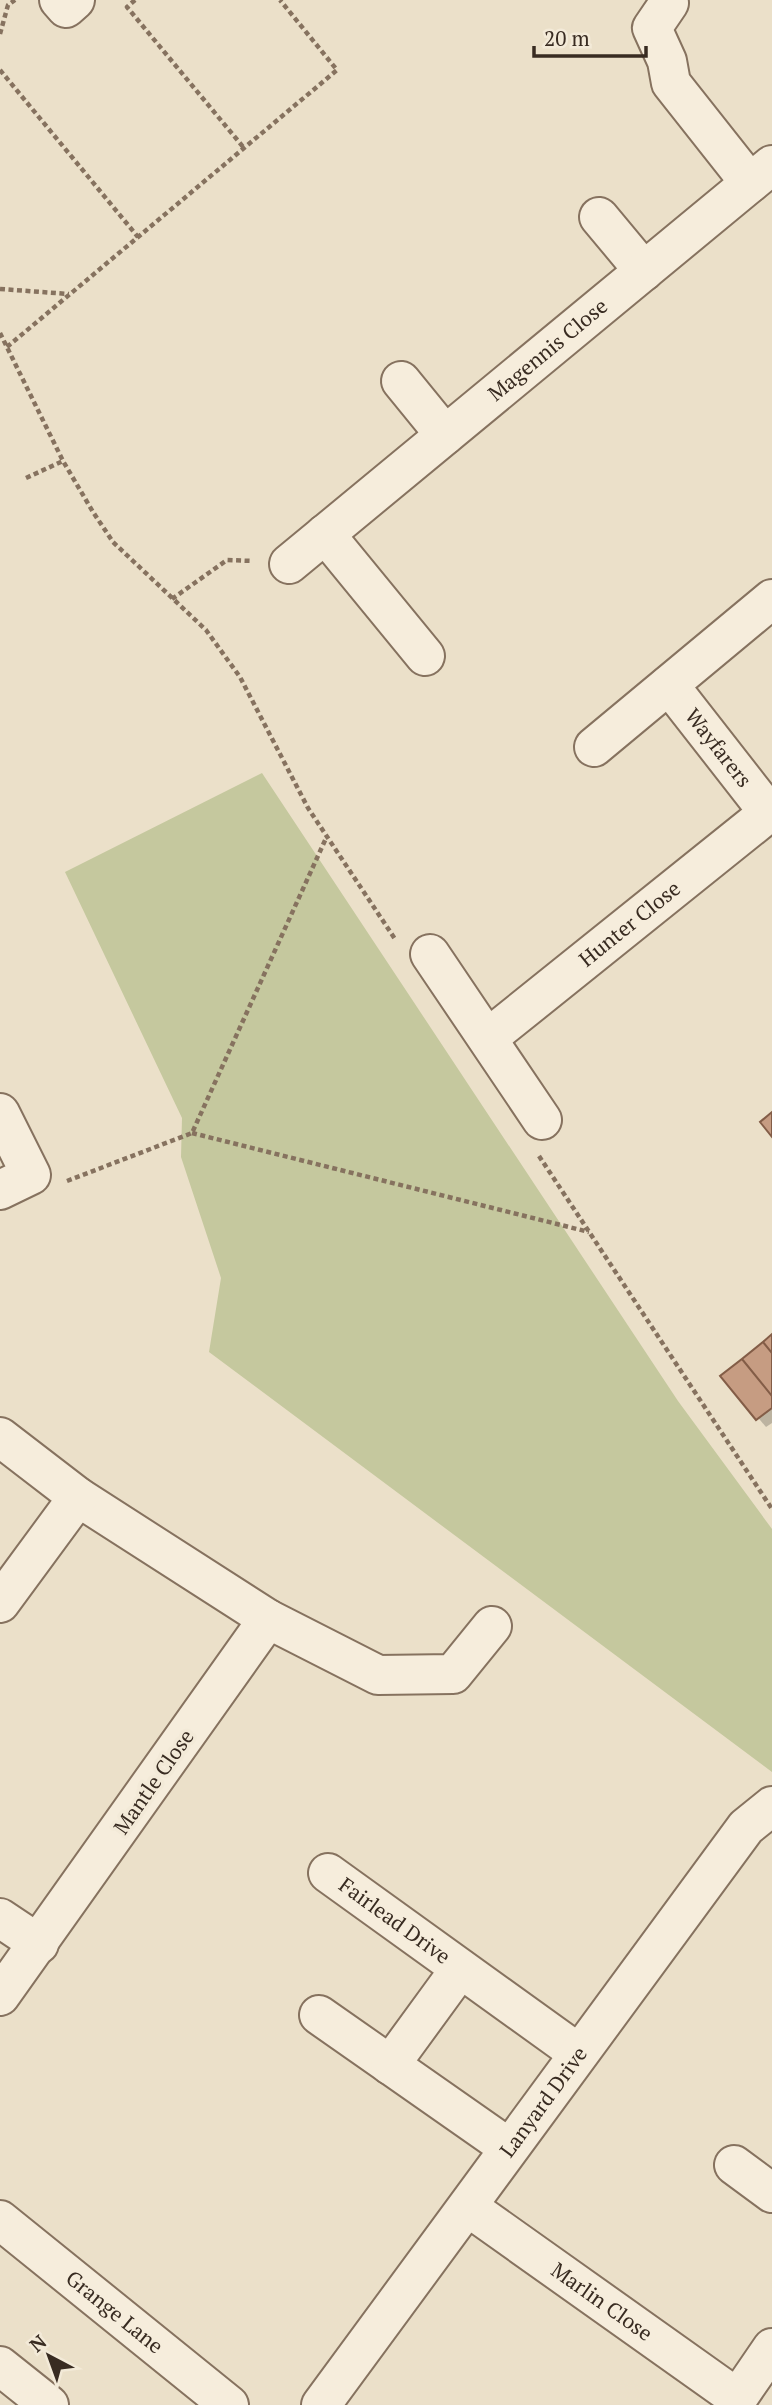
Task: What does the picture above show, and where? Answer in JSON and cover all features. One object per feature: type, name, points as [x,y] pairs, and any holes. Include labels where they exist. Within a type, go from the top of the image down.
[{"type":"street","points":[[59,0],[66,8],[75,0]]},
{"type":"street","points":[[669,2],[652,27],[667,61],[671,83],[761,174]]},
{"type":"street","name":"Magennis Close","points":[[289,564],[761,174]]},
{"type":"street","points":[[599,217],[644,271]]},
{"type":"street","points":[[401,381],[445,435]]},
{"type":"street","points":[[325,534],[425,656]]},
{"type":"street","points":[[594,747],[772,599]]},
{"type":"street","name":"Wayfarers","points":[[669,685],[771,811]]},
{"type":"street","name":"Hunter Close","points":[[488,1038],[771,811]]},
{"type":"street","points":[[414,950],[488,1038],[540,1137]]},
{"type":"street","points":[[0,1113],[15,1182]]},
{"type":"street","points":[[0,1437],[78,1497],[268,1619],[378,1675],[453,1674],[492,1626]]},
{"type":"street","points":[[0,1603],[78,1497]]},
{"type":"street","name":"Mantle Close","points":[[0,1996],[268,1619]]},
{"type":"street","name":"Lanyard Drive","points":[[321,2405],[578,2053],[747,1828],[772,1806]]},
{"type":"street","name":"Fairlead Drive","points":[[328,1873],[578,2053]]},
{"type":"street","points":[[0,1917],[38,1944]]},
{"type":"street","name":"Fairlead Drive","points":[[390,2065],[460,1969]]},
{"type":"street","points":[[319,2015],[509,2148]]},
{"type":"street","points":[[734,2165],[772,2193]]},
{"type":"street","name":"Marlin Close","points":[[468,2207],[735,2402],[772,2348]]},
{"type":"street","name":"Grange Lane","points":[[0,2220],[229,2405]]},
{"type":"street","points":[[0,2366],[33,2400]]},
{"type":"path","points":[[0,34],[8,5],[15,0]]},
{"type":"path","points":[[135,0],[127,7],[244,148]]},
{"type":"path","points":[[7,347],[337,70],[280,0]]},
{"type":"path","points":[[0,70],[138,237]]},
{"type":"path","points":[[0,289],[70,294]]},
{"type":"path","points":[[0,333],[63,461],[113,542],[206,630],[240,677],[308,808],[414,950]]},
{"type":"path","points":[[26,478],[63,461]]},
{"type":"path","points":[[172,599],[227,560],[289,564]]},
{"type":"path","points":[[192,1133],[327,835]]},
{"type":"path","points":[[15,1182],[39,1192],[192,1133],[589,1233]]},
{"type":"path","points":[[540,1137],[589,1233],[772,1508]]},
{"type":"green space","points":[[262,773],[678,1401],[772,1529],[772,1772],[209,1352],[221,1278],[181,1157],[182,1118],[65,872]]},
{"type":"building","points":[[772,1112],[772,1137],[760,1122]]},
{"type":"building","points":[[772,1334],[772,1353],[763,1342]]},
{"type":"building","points":[[763,1342],[772,1353],[772,1396],[742,1359]]},
{"type":"building","points":[[742,1359],[772,1396],[772,1408],[756,1420],[720,1376]]}]
